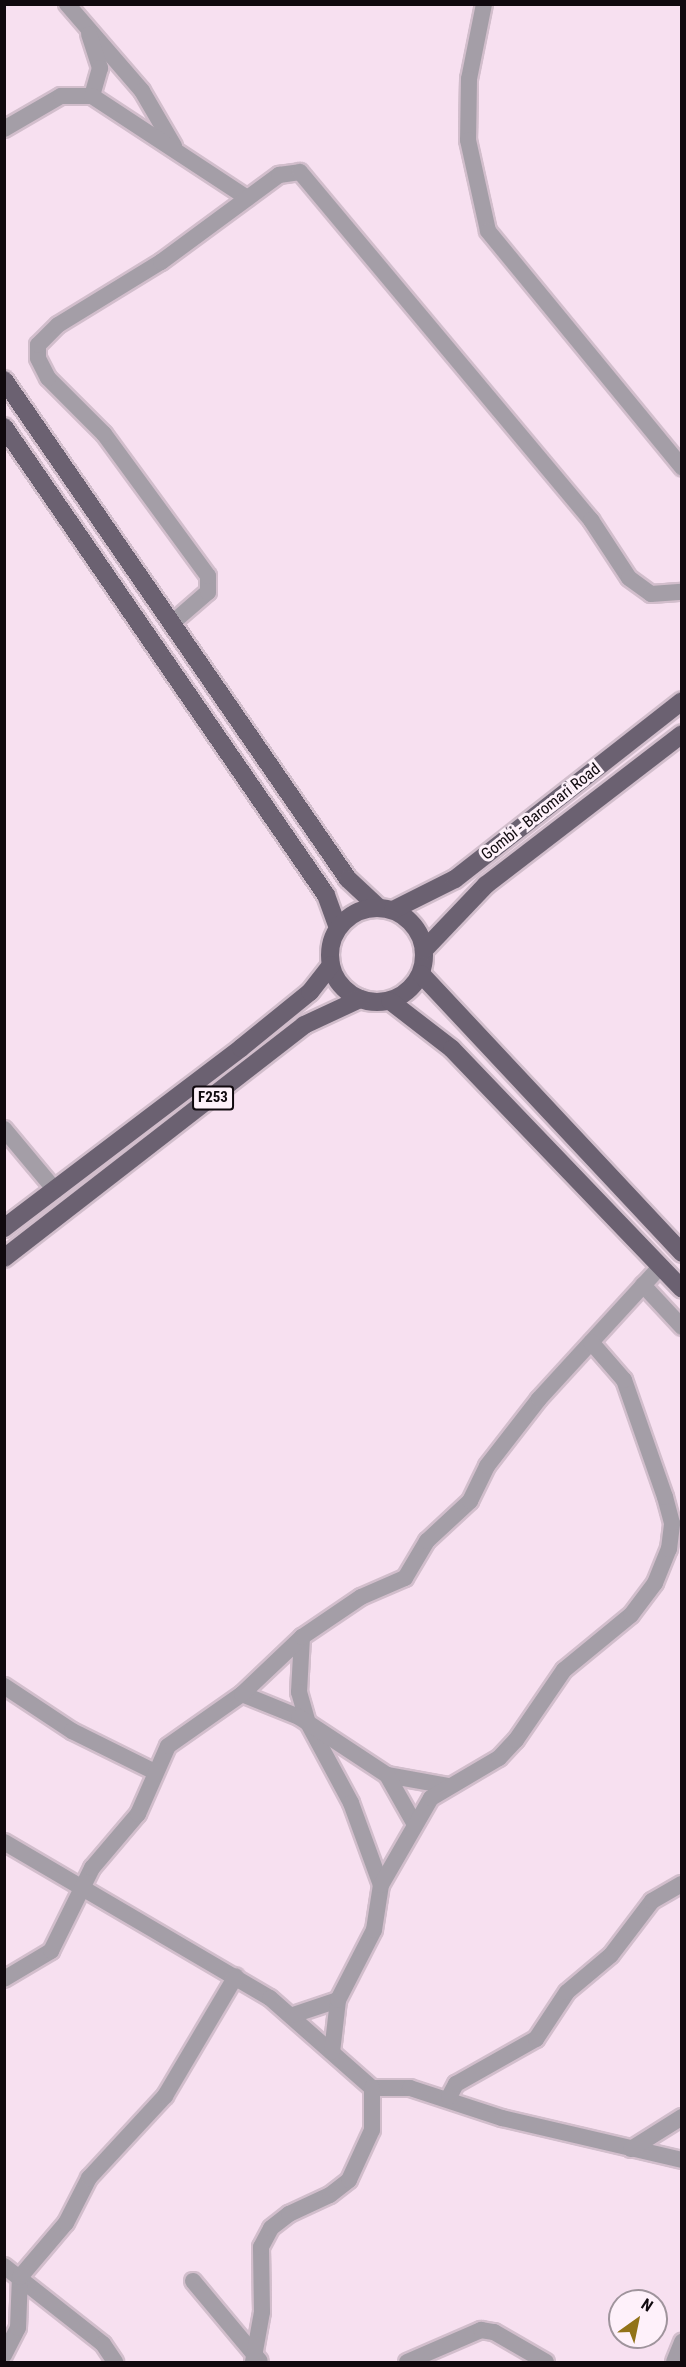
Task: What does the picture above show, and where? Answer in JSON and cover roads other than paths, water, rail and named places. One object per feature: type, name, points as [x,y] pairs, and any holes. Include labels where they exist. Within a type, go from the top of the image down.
[{"type":"main road","points":[[4,380],[348,879],[385,909],[417,929],[424,951],[421,974],[414,986],[390,1001],[452,1049],[681,1289]]},
{"type":"main road","points":[[4,427],[326,896],[338,928],[362,910],[385,909]]},
{"type":"main road","name":"Gombi - Baromari Road","points":[[385,909],[455,879],[681,701]]},
{"type":"main road","name":"Gombi - Baromari Road","points":[[424,951],[486,885],[681,734]]},
{"type":"main road","name":"F253","points":[[4,1228],[310,992],[331,965],[338,928]]},
{"type":"main road","points":[[331,965],[342,985],[360,999]]},
{"type":"main road","points":[[421,974],[681,1253]]},
{"type":"main road","name":"F253","points":[[4,1258],[304,1025],[360,999],[390,1001]]},
{"type":"street","points":[[67,4],[87,30],[142,91],[175,147]]},
{"type":"street","points":[[484,4],[469,79],[468,140],[488,231],[681,467]]},
{"type":"street","points":[[87,30],[100,68],[92,96]]},
{"type":"street","points":[[4,129],[61,96],[92,96],[175,147],[247,198]]},
{"type":"street","points":[[171,624],[208,592],[208,576],[104,434],[48,378],[38,358],[38,345],[58,325],[162,262],[279,175],[300,172],[310,181],[591,520],[629,578],[651,594],[681,592]]},
{"type":"street","points":[[4,1129],[56,1190]]},
{"type":"street","points":[[4,1979],[51,1951],[79,1890],[106,1846],[138,1814],[153,1771],[168,1746],[242,1694],[302,1637],[361,1597],[405,1578],[427,1541],[470,1501],[487,1466],[538,1399],[660,1267]]},
{"type":"street","points":[[644,1285],[681,1327]]},
{"type":"street","points":[[332,2052],[338,2000],[374,1930],[381,1885],[414,1823],[431,1798],[499,1758],[516,1740],[564,1670],[631,1615],[655,1583],[669,1549],[672,1523],[624,1380],[591,1342]]},
{"type":"street","points":[[302,1637],[299,1692],[309,1723],[351,1803],[381,1885]]},
{"type":"street","points":[[4,1686],[72,1731],[153,1771]]},
{"type":"street","points":[[242,1694],[309,1723],[387,1775],[448,1786]]},
{"type":"street","points":[[387,1775],[414,1823]]},
{"type":"street","points":[[4,1842],[79,1890],[236,1976],[293,2015],[372,2088],[410,2088],[449,2097],[502,2118],[681,2160]]},
{"type":"street","points":[[449,2097],[456,2084],[536,2039],[567,1992],[611,1955],[652,1901],[681,1884]]},
{"type":"street","points":[[4,2355],[18,2328],[20,2277],[66,2223],[89,2178],[165,2096],[236,1976]]},
{"type":"street","points":[[293,2015],[338,2000]]},
{"type":"street","points":[[257,2361],[262,2312],[261,2247],[271,2228],[289,2214],[330,2195],[349,2180],[372,2130],[372,2088]]},
{"type":"street","points":[[631,2149],[681,2117]]},
{"type":"street","points":[[4,2266],[103,2344],[115,2362]]},
{"type":"street","points":[[193,2281],[257,2361]]},
{"type":"street","points":[[408,2362],[481,2330],[494,2332],[546,2362]]},
{"type":"street","points":[[674,2362],[681,2342]]}]
